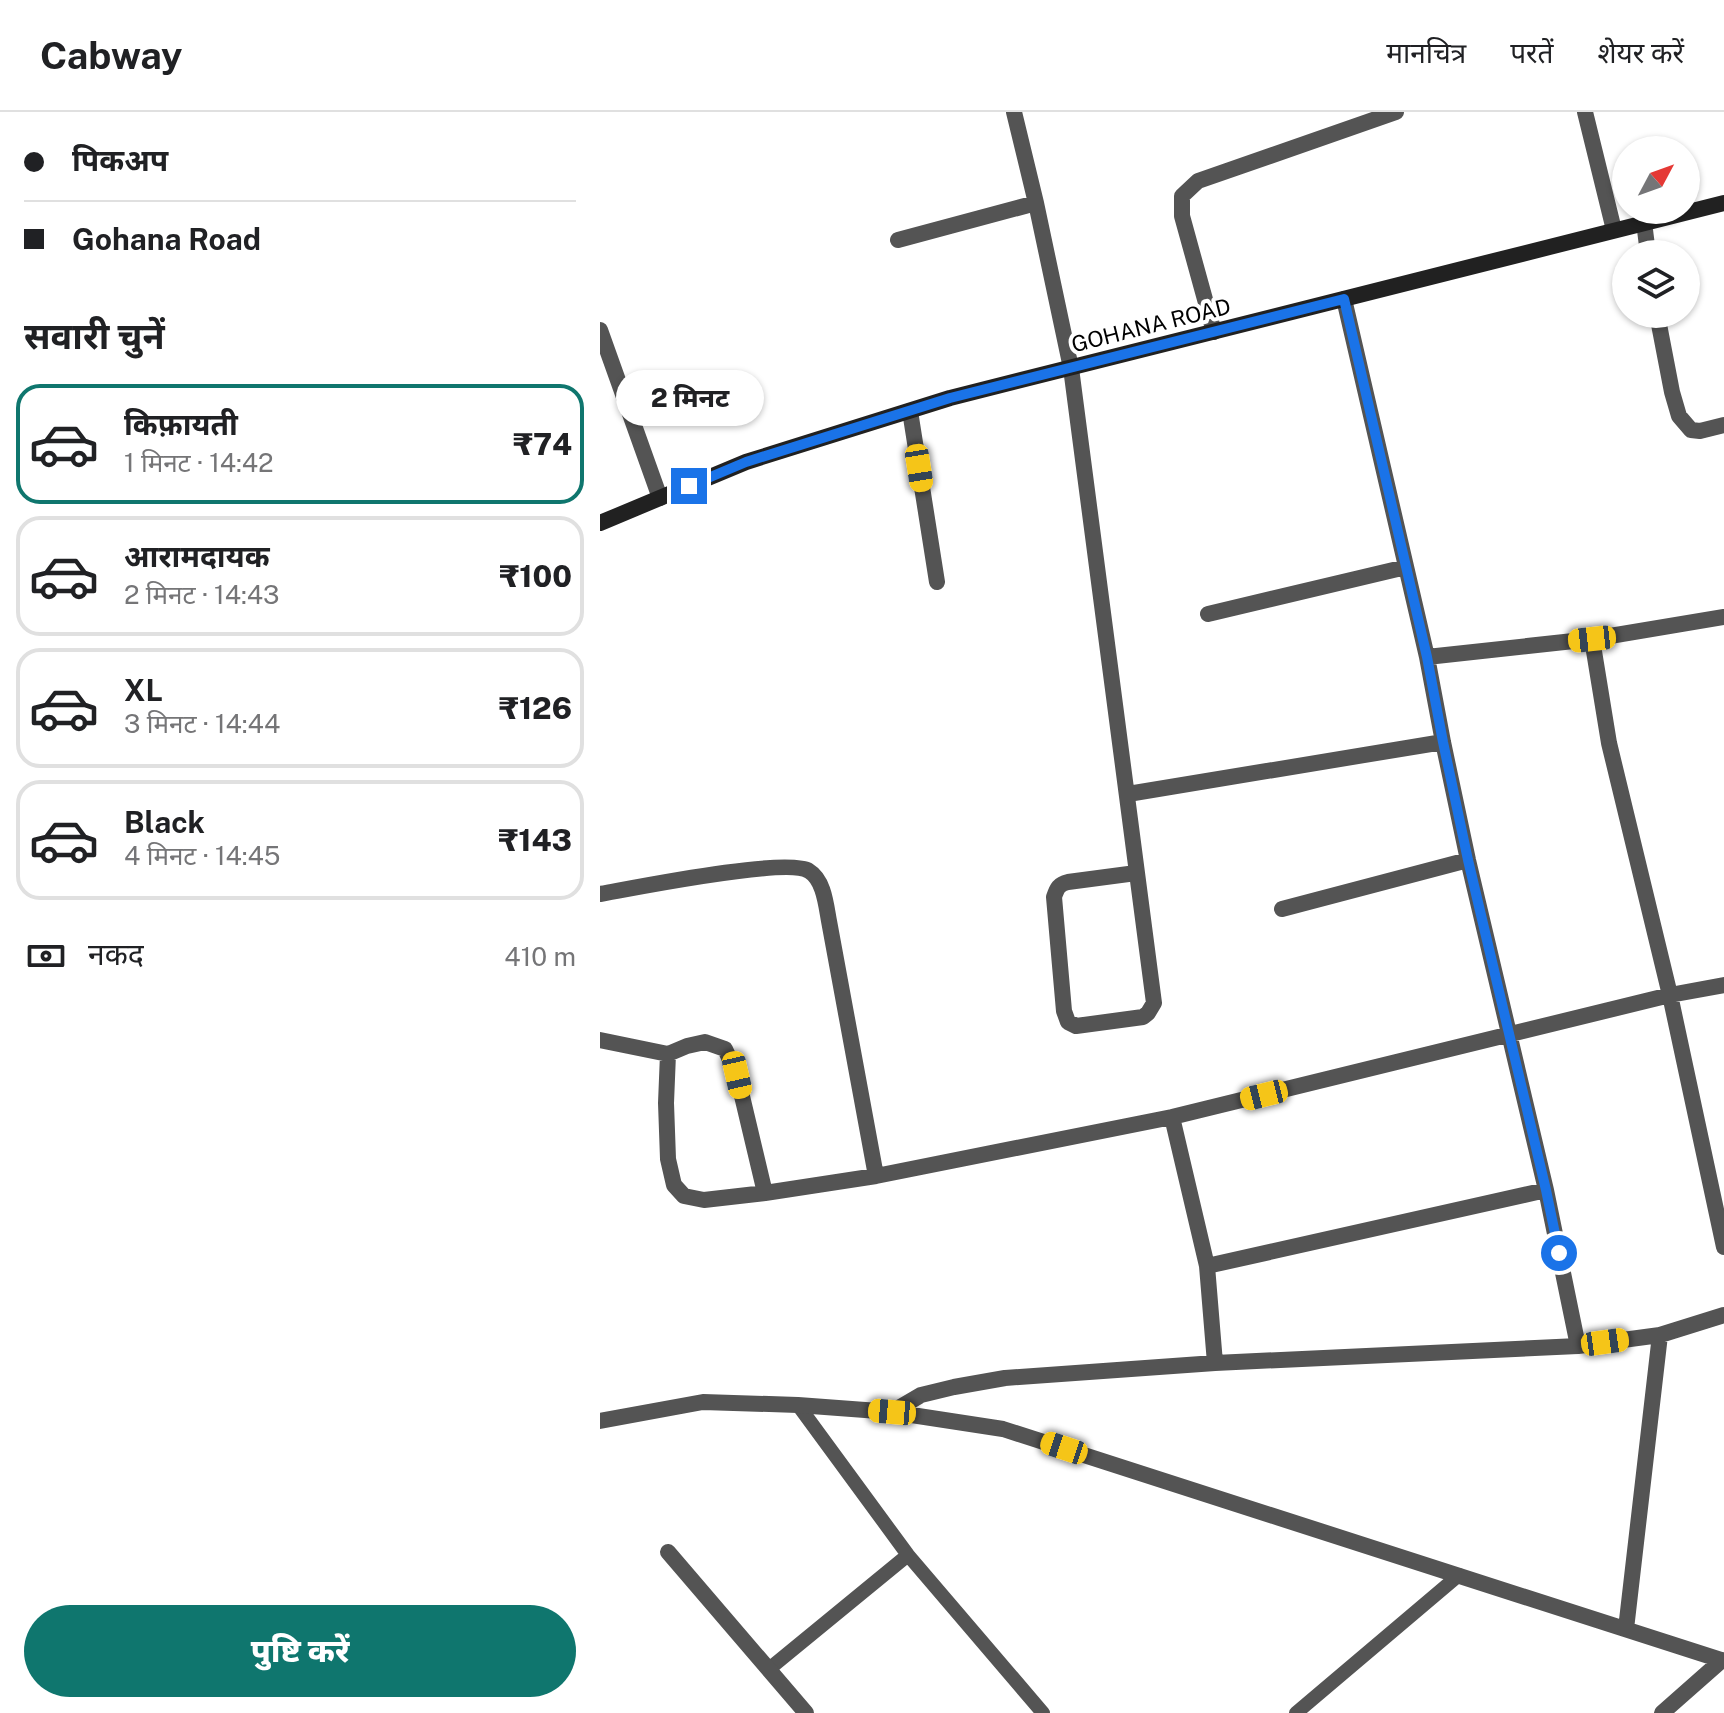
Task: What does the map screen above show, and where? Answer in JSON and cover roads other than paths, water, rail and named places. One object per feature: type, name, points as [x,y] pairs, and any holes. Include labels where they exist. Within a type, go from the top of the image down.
[{"type":"main road","name":"GOHANA ROAD","points":[[1700,209],[1724,203]]},
{"type":"main road","name":"GOHANA ROAD","points":[[600,523],[746,462],[950,398],[1636,224]]},
{"type":"street","points":[[1014,112],[1071,368],[1154,1003],[1143,1017],[1076,1026],[1068,1022],[1064,1011],[1054,897],[1057,888],[1068,882],[1136,873]]},
{"type":"street","points":[[1214,332],[1182,216],[1182,196],[1198,181],[1396,112]]},
{"type":"street","points":[[1585,112],[1614,230]]},
{"type":"street","points":[[898,240],[1036,203]]},
{"type":"street","points":[[1344,299],[1427,657],[1468,860],[1546,1190],[1578,1346]]},
{"type":"street","points":[[1660,328],[1679,416],[1691,430],[1724,425]]},
{"type":"street","points":[[600,330],[660,498]]},
{"type":"street","points":[[910,411],[937,582]]},
{"type":"street","points":[[1208,614],[1406,567]]},
{"type":"street","points":[[1427,657],[1592,639],[1724,617]]},
{"type":"street","points":[[1592,639],[1609,743],[1670,995],[1724,1247]]},
{"type":"street","points":[[1128,794],[1443,742]]},
{"type":"street","points":[[1282,909],[1468,860]]},
{"type":"street","points":[[600,894],[746,870],[795,866],[810,871],[822,889],[829,921],[876,1176]]},
{"type":"street","points":[[668,1054],[668,1159],[674,1185],[684,1196],[704,1200],[876,1176],[1172,1117],[1670,995],[1724,985]]},
{"type":"street","points":[[600,1040],[668,1054],[705,1042],[725,1049],[737,1075],[765,1193]]},
{"type":"street","points":[[1172,1117],[1207,1266],[1215,1363]]},
{"type":"street","points":[[1207,1266],[1546,1190]]},
{"type":"street","points":[[892,1412],[921,1395],[1005,1378],[1215,1363],[1578,1346],[1660,1335],[1724,1315]]},
{"type":"street","points":[[1626,1629],[1660,1335]]},
{"type":"street","points":[[600,1421],[703,1402],[892,1412],[1003,1429],[1723,1660]]},
{"type":"street","points":[[668,1552],[806,1713]]},
{"type":"street","points":[[1662,1713],[1723,1660]]},
{"type":"lane","points":[[798,1405],[908,1555],[1043,1713]]},
{"type":"lane","points":[[769,1669],[908,1555]]},
{"type":"lane","points":[[1296,1713],[1459,1575]]}]
